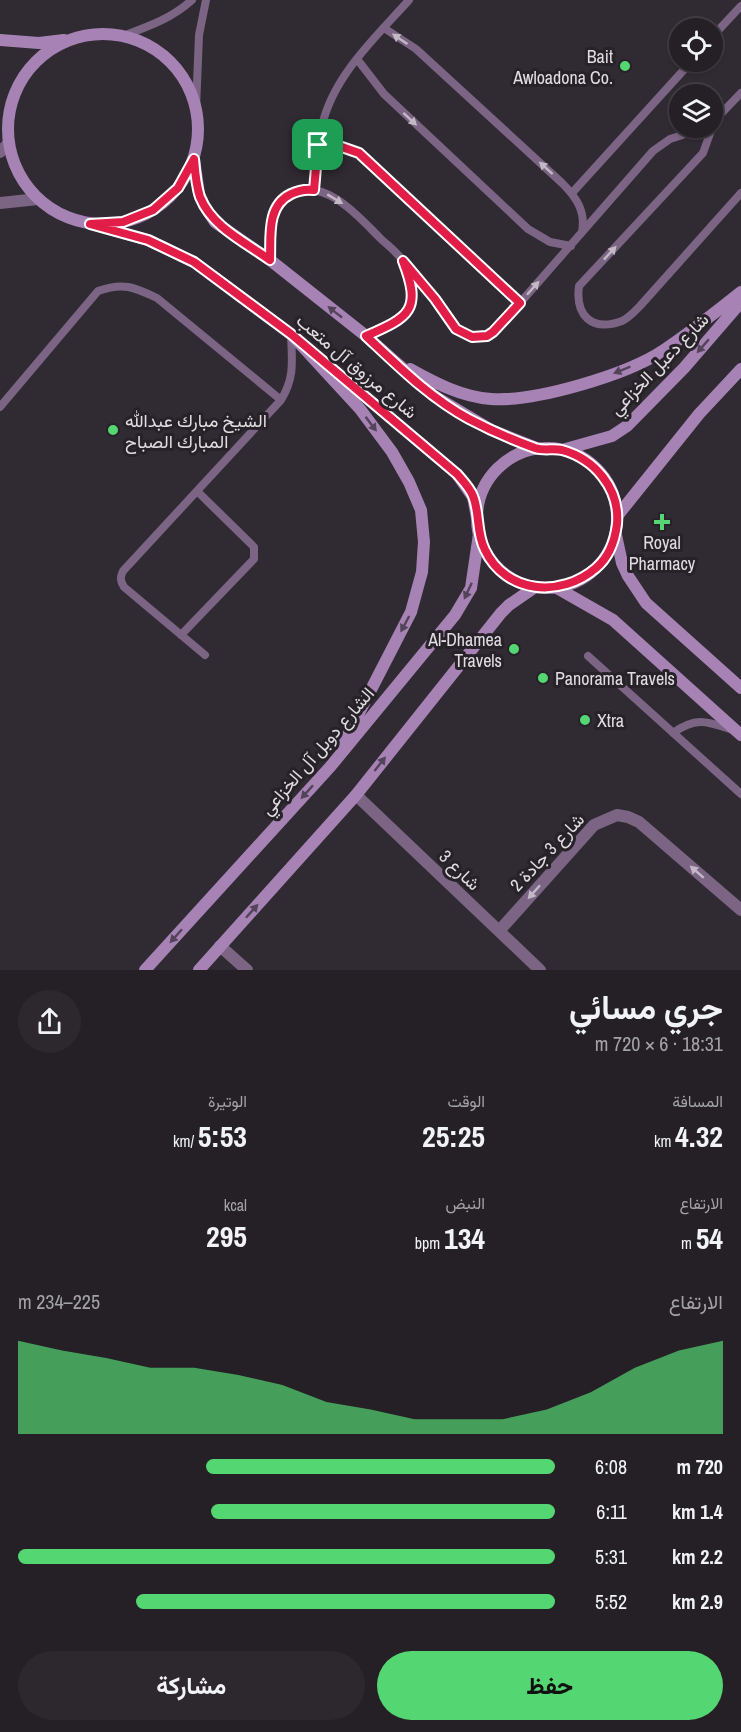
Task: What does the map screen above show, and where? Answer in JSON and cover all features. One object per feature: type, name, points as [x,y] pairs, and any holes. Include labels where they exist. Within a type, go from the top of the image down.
[{"type":"main road","points":[[0,40],[39,43],[107,34],[120,37],[142,43],[172,63],[187,84],[196,108],[198,134],[194,159],[178,188],[153,210],[123,222],[90,224],[62,215],[38,199],[18,174],[4,148],[8,115],[19,82],[41,56],[71,39]]},
{"type":"main road","points":[[0,104],[8,123]]},
{"type":"main road","name":"شارع مرزوق آل متعب","points":[[194,159],[199,194],[215,222],[270,260],[366,336],[434,396],[467,418],[539,449]]},
{"type":"main road","name":"شارع مرزوق آل متعب","points":[[90,224],[148,240],[194,262],[291,334],[457,474],[473,497],[477,518]]},
{"type":"main road","points":[[390,359],[430,380],[464,394],[491,399],[526,397],[595,381],[662,351],[741,292]]},
{"type":"main road","name":"شارع دعبل الخزاعي","points":[[561,450],[612,436],[627,426],[684,368],[741,302]]},
{"type":"main road","points":[[291,334],[360,409],[392,452],[421,510],[424,542],[422,572],[411,612],[330,767]]},
{"type":"main road","points":[[618,515],[699,414],[741,369]]},
{"type":"main road","points":[[539,449],[561,450],[579,456],[594,466],[606,480],[614,496],[618,515],[616,535],[610,551],[600,564],[580,579],[556,588],[535,587],[505,574],[485,550],[479,534],[477,518],[480,498],[489,480],[502,465],[519,454],[539,449]]},
{"type":"main road","name":"الشارع دوبل آل الخزاعي","points":[[145,970],[330,767],[456,615],[471,588],[479,534]]},
{"type":"main road","points":[[616,535],[625,569],[646,603],[741,688]]},
{"type":"main road","points":[[199,970],[356,795],[501,613],[535,587]]},
{"type":"main road","points":[[556,588],[613,620],[739,733]]},
{"type":"street","points":[[0,203],[38,199]]},
{"type":"street","name":"شارع 3","points":[[356,795],[540,970]]},
{"type":"street","name":"شارع 3 جادة 2","points":[[499,931],[594,825],[617,815],[639,822],[741,910]]},
{"type":"street","points":[[220,946],[247,970]]},
{"type":"lane","points":[[120,37],[160,22],[179,12],[192,0]]},
{"type":"lane","points":[[196,108],[200,35],[206,0]]},
{"type":"lane","points":[[314,190],[318,145],[327,108],[339,85],[357,60],[409,0]]},
{"type":"lane","points":[[723,25],[741,6]]},
{"type":"lane","points":[[384,28],[416,49],[572,193],[583,214],[581,233]]},
{"type":"lane","points":[[357,60],[384,94],[528,229],[550,243],[570,246]]},
{"type":"lane","points":[[572,193],[682,72]]},
{"type":"lane","points":[[723,114],[741,93]]},
{"type":"lane","points":[[270,260],[271,223],[278,205],[287,196],[297,191],[307,189],[324,192],[342,202],[403,261],[435,299],[456,329],[472,337],[487,336],[520,303],[653,151],[673,138]]},
{"type":"lane","points":[[708,138],[703,153],[579,286],[577,299],[580,310],[586,318],[599,324],[612,324],[625,320],[741,193]]},
{"type":"lane","points":[[318,145],[339,146],[359,153],[520,303]]},
{"type":"lane","points":[[366,336],[399,320],[411,305],[413,292],[403,261]]},
{"type":"lane","points":[[0,407],[98,291],[113,285],[135,287],[157,298],[281,400]]},
{"type":"lane","points":[[205,655],[124,587],[121,576],[281,400],[289,387],[292,369],[291,334]]},
{"type":"lane","points":[[181,635],[254,559],[255,555],[254,547],[197,491]]},
{"type":"lane","points":[[588,656],[741,794]]},
{"type":"lane","points":[[674,733],[687,723],[695,721],[707,722],[739,733]]},
{"type":"place","name":"Bait Awloadona Co.","points":[[625,66]]},
{"type":"place","name":"الشيخ مبارك عبدالله المبارك الصباح","points":[[113,430]]},
{"type":"place","name":"Royal Pharmacy","points":[[662,522]]},
{"type":"place","name":"Al-Dhamea Travels","points":[[514,649]]},
{"type":"place","name":"Panorama Travels","points":[[543,678]]},
{"type":"place","name":"Xtra","points":[[585,720]]},
{"type":"route","points":[[318,145],[339,146],[359,153],[520,303],[493,332],[487,336],[472,337],[456,329],[435,299],[403,261],[413,292],[411,305],[404,316],[393,324],[366,336],[434,396],[467,418],[539,449],[550,448],[579,456],[594,466],[606,480],[614,496],[618,515],[616,535],[610,551],[588,575],[573,583],[556,588],[546,588],[519,582],[505,574],[485,550],[479,534],[473,497],[457,474],[291,334],[194,262],[148,240],[90,224],[123,222],[153,210],[178,188],[194,159],[199,194],[215,222],[270,260],[273,215],[278,205],[287,196],[297,191],[314,190],[318,145]]}]
